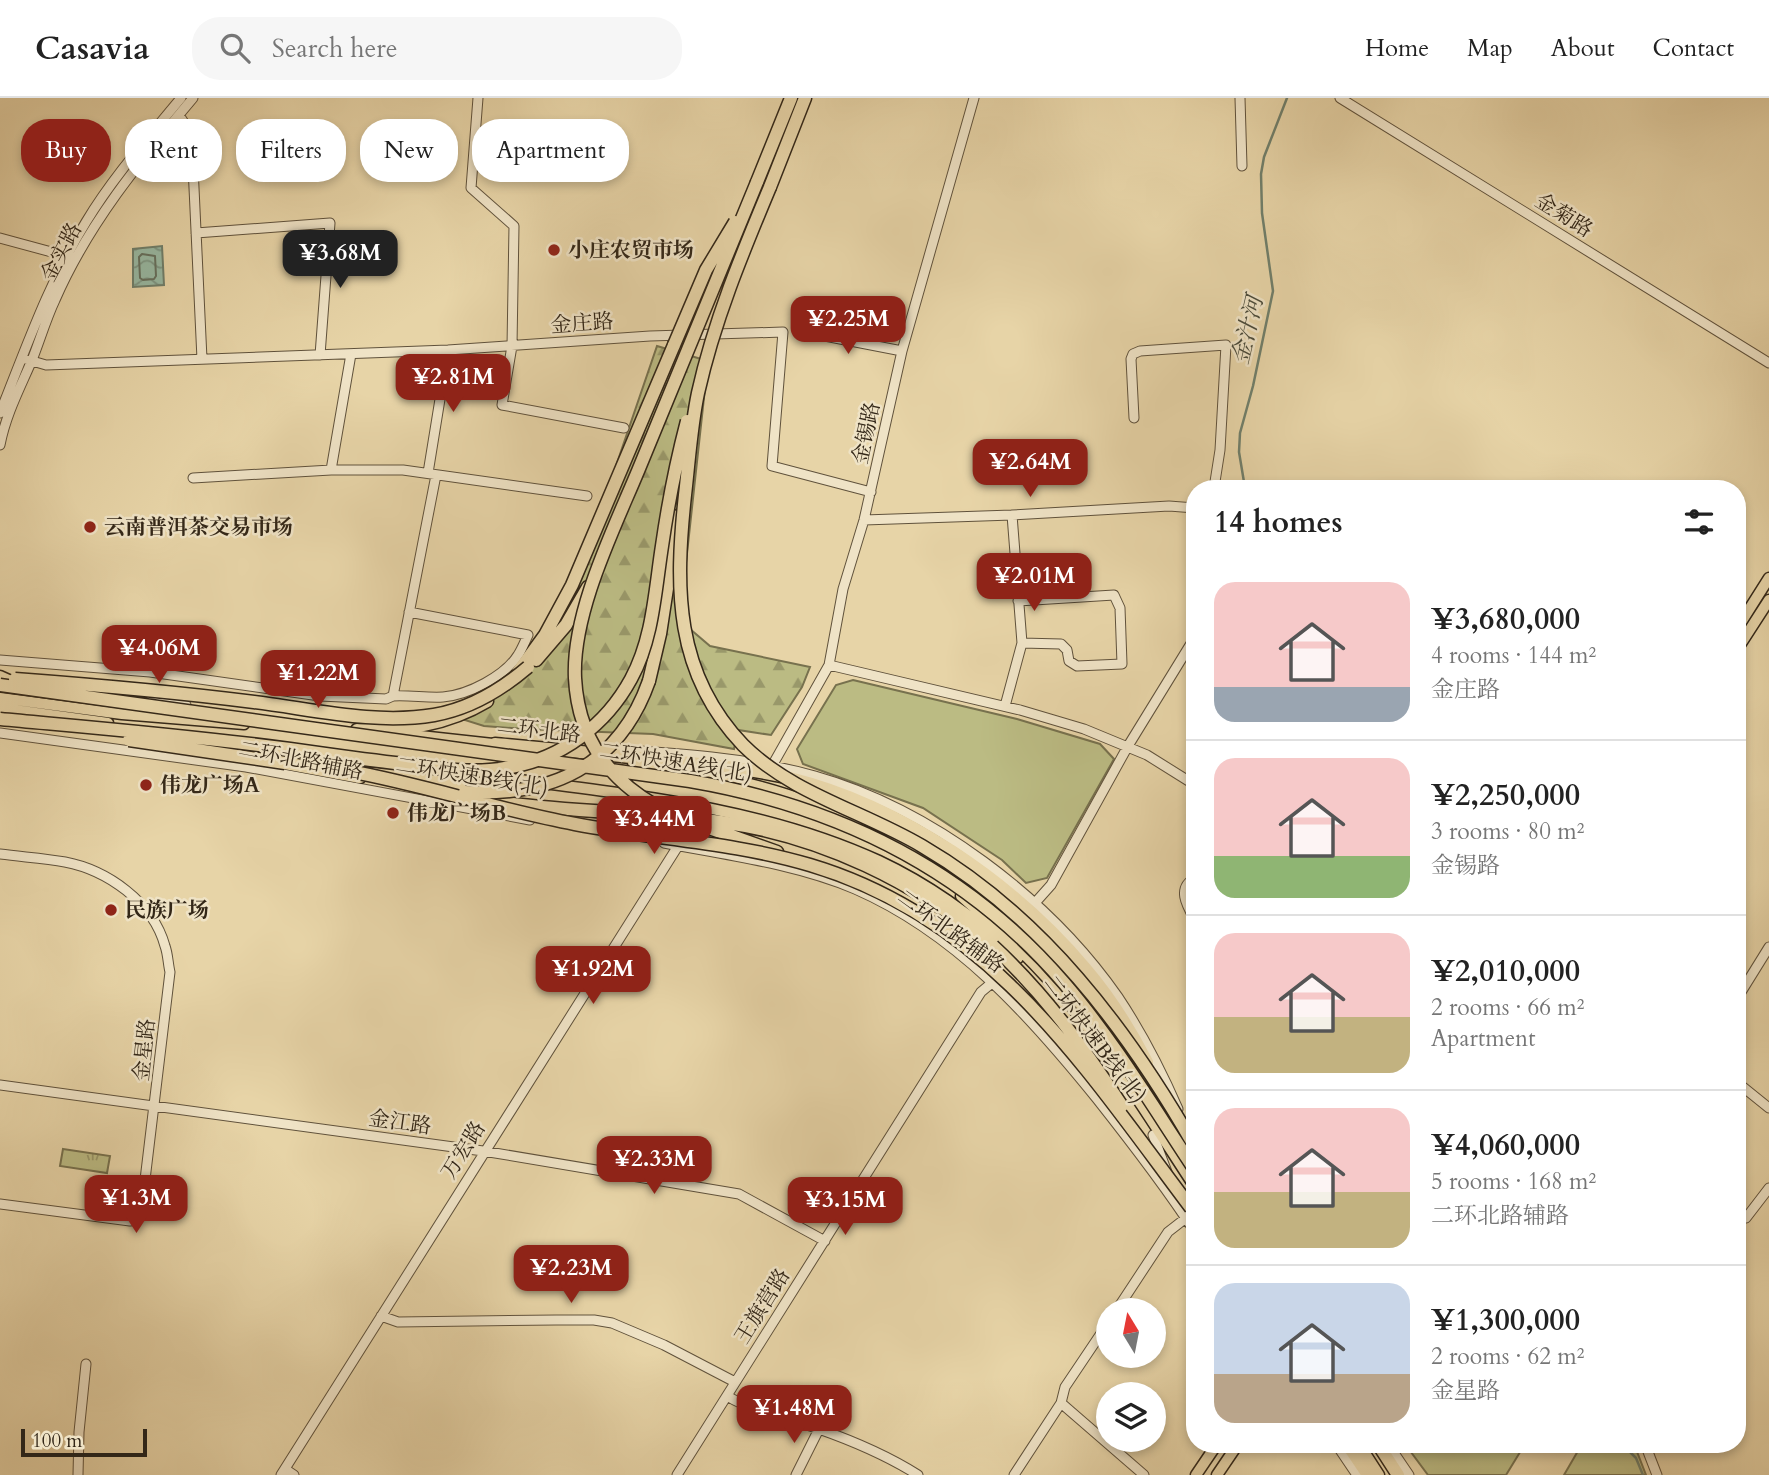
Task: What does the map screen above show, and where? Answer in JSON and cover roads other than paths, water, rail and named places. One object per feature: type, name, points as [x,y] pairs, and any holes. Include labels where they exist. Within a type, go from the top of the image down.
[{"type":"highway","points":[[0,722],[257,745],[450,770],[487,771],[540,759],[567,746],[591,729],[617,702],[631,680],[641,656],[652,612],[678,455],[695,392],[791,98]]},
{"type":"highway","points":[[0,676],[407,718],[446,713],[490,694],[519,675],[559,634],[578,605],[609,542],[763,184],[805,98]]},
{"type":"highway","points":[[315,729],[393,730],[436,723],[472,710],[503,688],[517,673],[545,635],[572,585],[706,270],[763,184]]},
{"type":"highway","points":[[0,711],[35,720],[72,718],[405,782],[475,792],[500,793],[530,789],[557,782],[580,770],[625,730],[642,699],[656,653],[704,367],[723,304]]},
{"type":"highway","points":[[694,418],[680,548],[680,604],[692,659],[706,692],[724,722],[745,747],[778,773],[923,847],[975,881],[1014,912],[1049,945],[1088,989],[1175,1113]]},
{"type":"highway","points":[[609,542],[583,618],[575,669],[582,718],[608,770],[630,790],[664,810],[874,890],[918,914],[976,955],[1014,988],[1076,1057],[1186,1202]]},
{"type":"highway","name":"二环快速A线(北)","points":[[0,685],[690,781],[779,800],[848,824],[898,849],[942,876],[982,905],[1025,942],[1064,983],[1101,1030],[1186,1154]]},
{"type":"highway","name":"二环快速B线(北)","points":[[0,722],[230,754],[528,806],[720,821],[794,838],[850,858],[893,878],[942,908],[986,941],[1020,973],[1057,1014],[1092,1061],[1186,1201]]},
{"type":"highway","points":[[495,744],[741,769],[785,777],[840,794],[893,818],[947,849],[998,885],[1048,929],[1086,968],[1115,1007],[1186,1131]]},
{"type":"highway","points":[[405,782],[564,822],[739,848],[824,869]]},
{"type":"highway","points":[[1353,1453],[1368,1475]]},
{"type":"highway","points":[[1386,1453],[1405,1474]]},
{"type":"main road","points":[[1746,614],[1769,578]]},
{"type":"main road","points":[[1746,636],[1769,600]]},
{"type":"main road","points":[[0,676],[55,703],[72,718]]},
{"type":"main road","name":"二环北路","points":[[0,698],[72,718],[149,717],[410,734],[495,744],[630,762],[740,782],[808,802],[870,832],[909,856],[961,896],[1032,962],[1093,1035],[1156,1134],[1186,1197]]},
{"type":"main road","name":"二环北路","points":[[0,711],[72,718],[683,804],[774,824],[838,844],[881,862],[931,890],[1011,951],[1076,1023],[1186,1175]]},
{"type":"main road","points":[[0,722],[35,720]]},
{"type":"main road","points":[[1196,1475],[1211,1453]]},
{"type":"main road","points":[[1217,1475],[1232,1453]]},
{"type":"main road","points":[[1365,1453],[1379,1475]]},
{"type":"main road","points":[[1372,1453],[1387,1475]]},
{"type":"street","points":[[168,98],[188,129],[192,145],[202,359]]},
{"type":"street","name":"金实路","points":[[176,112],[181,98]]},
{"type":"street","name":"金实路","points":[[0,413],[71,258],[176,112],[193,98]]},
{"type":"street","points":[[478,98],[471,188],[514,226],[512,346],[502,405],[624,428]]},
{"type":"street","name":"金锡路","points":[[772,766],[829,665],[844,589],[871,492],[902,351],[974,98]]},
{"type":"street","points":[[1240,98],[1242,166]]},
{"type":"street","name":"金菊路","points":[[1340,98],[1769,363]]},
{"type":"street","points":[[196,233],[330,223],[320,355]]},
{"type":"street","points":[[0,238],[71,258]]},
{"type":"street","points":[[799,331],[902,351]]},
{"type":"street","name":"金庄路","points":[[27,359],[46,365],[448,350],[650,337],[783,332],[772,466],[871,492]]},
{"type":"street","points":[[1134,418],[1133,354],[1140,351],[1226,345],[1220,450],[1215,480]]},
{"type":"street","points":[[393,696],[410,612],[432,474],[448,350]]},
{"type":"street","points":[[331,470],[351,354]]},
{"type":"street","name":"金实路","points":[[0,445],[27,359]]},
{"type":"street","points":[[193,478],[331,470],[403,470],[587,496]]},
{"type":"street","points":[[864,520],[1186,507]]},
{"type":"street","points":[[1005,706],[1022,643],[1012,515]]},
{"type":"street","points":[[1018,601],[1114,595],[1120,608],[1122,664],[1077,666],[1071,664],[1067,650],[1061,643],[1022,643]]},
{"type":"street","points":[[0,660],[150,672],[355,699],[386,699],[393,696],[441,697],[476,687],[500,672],[517,657],[528,635],[410,612]]},
{"type":"street","points":[[1034,904],[1051,885],[1128,746],[1186,652]]},
{"type":"street","points":[[829,665],[1005,706],[1084,729],[1147,755],[1186,779]]},
{"type":"street","name":"二环北路辅路","points":[[0,676],[93,687],[315,729]]},
{"type":"street","name":"二环北路辅路","points":[[0,733],[267,771],[449,807],[678,846],[792,870],[856,890],[923,928],[993,982],[1025,1013],[1141,1155],[1186,1204]]},
{"type":"street","points":[[495,744],[663,753],[772,766],[827,779],[906,813],[969,852],[1034,904],[1083,953],[1123,1006],[1157,1065],[1186,1127]]},
{"type":"street","name":"万宏路","points":[[283,1472],[678,846]]},
{"type":"street","name":"金星路","points":[[0,855],[67,863],[106,875],[135,898],[153,920],[165,944],[170,972],[141,1213],[136,1220],[0,1204]]},
{"type":"street","points":[[1746,984],[1769,947]]},
{"type":"street","name":"王旗营路","points":[[677,1475],[981,992],[993,982]]},
{"type":"street","name":"金江路","points":[[0,1085],[483,1152],[739,1194],[825,1241]]},
{"type":"street","points":[[1746,1089],[1769,1108]]},
{"type":"street","points":[[1156,1134],[1186,1159]]},
{"type":"street","points":[[1156,1134],[1173,1193],[1186,1205]]},
{"type":"street","points":[[1746,1218],[1769,1188]]},
{"type":"street","points":[[1125,1298],[1168,1232],[1186,1216]]},
{"type":"street","points":[[381,1316],[398,1322],[612,1322],[664,1345],[735,1382]]},
{"type":"street","points":[[1014,1475],[1061,1403],[1065,1387],[1096,1341]]},
{"type":"street","points":[[78,1475],[86,1364]]},
{"type":"street","points":[[727,1396],[745,1406],[820,1429],[896,1461],[918,1475]]},
{"type":"street","points":[[1061,1403],[1144,1475]]},
{"type":"street","points":[[796,1475],[820,1429]]},
{"type":"street","points":[[1342,1453],[1357,1475]]},
{"type":"street","points":[[1393,1453],[1405,1474]]},
{"type":"street","points":[[1648,1453],[1657,1475]]},
{"type":"street","points":[[283,1472],[294,1475]]},
{"type":"water","points":[[162,246],[164,285],[133,287],[133,249]]},
{"type":"waterway","name":"金汁河","points":[[1244,480],[1239,452],[1240,433],[1273,291],[1262,213],[1261,174],[1264,157],[1287,98]]},
{"type":"waterway","name":"金汁河","points":[[1631,1453],[1643,1475]]},
{"type":"place","name":"小庄农贸市场","points":[[554,250]]},
{"type":"place","name":"云南普洱茶交易市场","points":[[90,527]]},
{"type":"place","name":"伟龙广场A","points":[[146,785]]},
{"type":"place","name":"伟龙广场B","points":[[393,813]]},
{"type":"place","name":"民族广场","points":[[111,910]]}]
